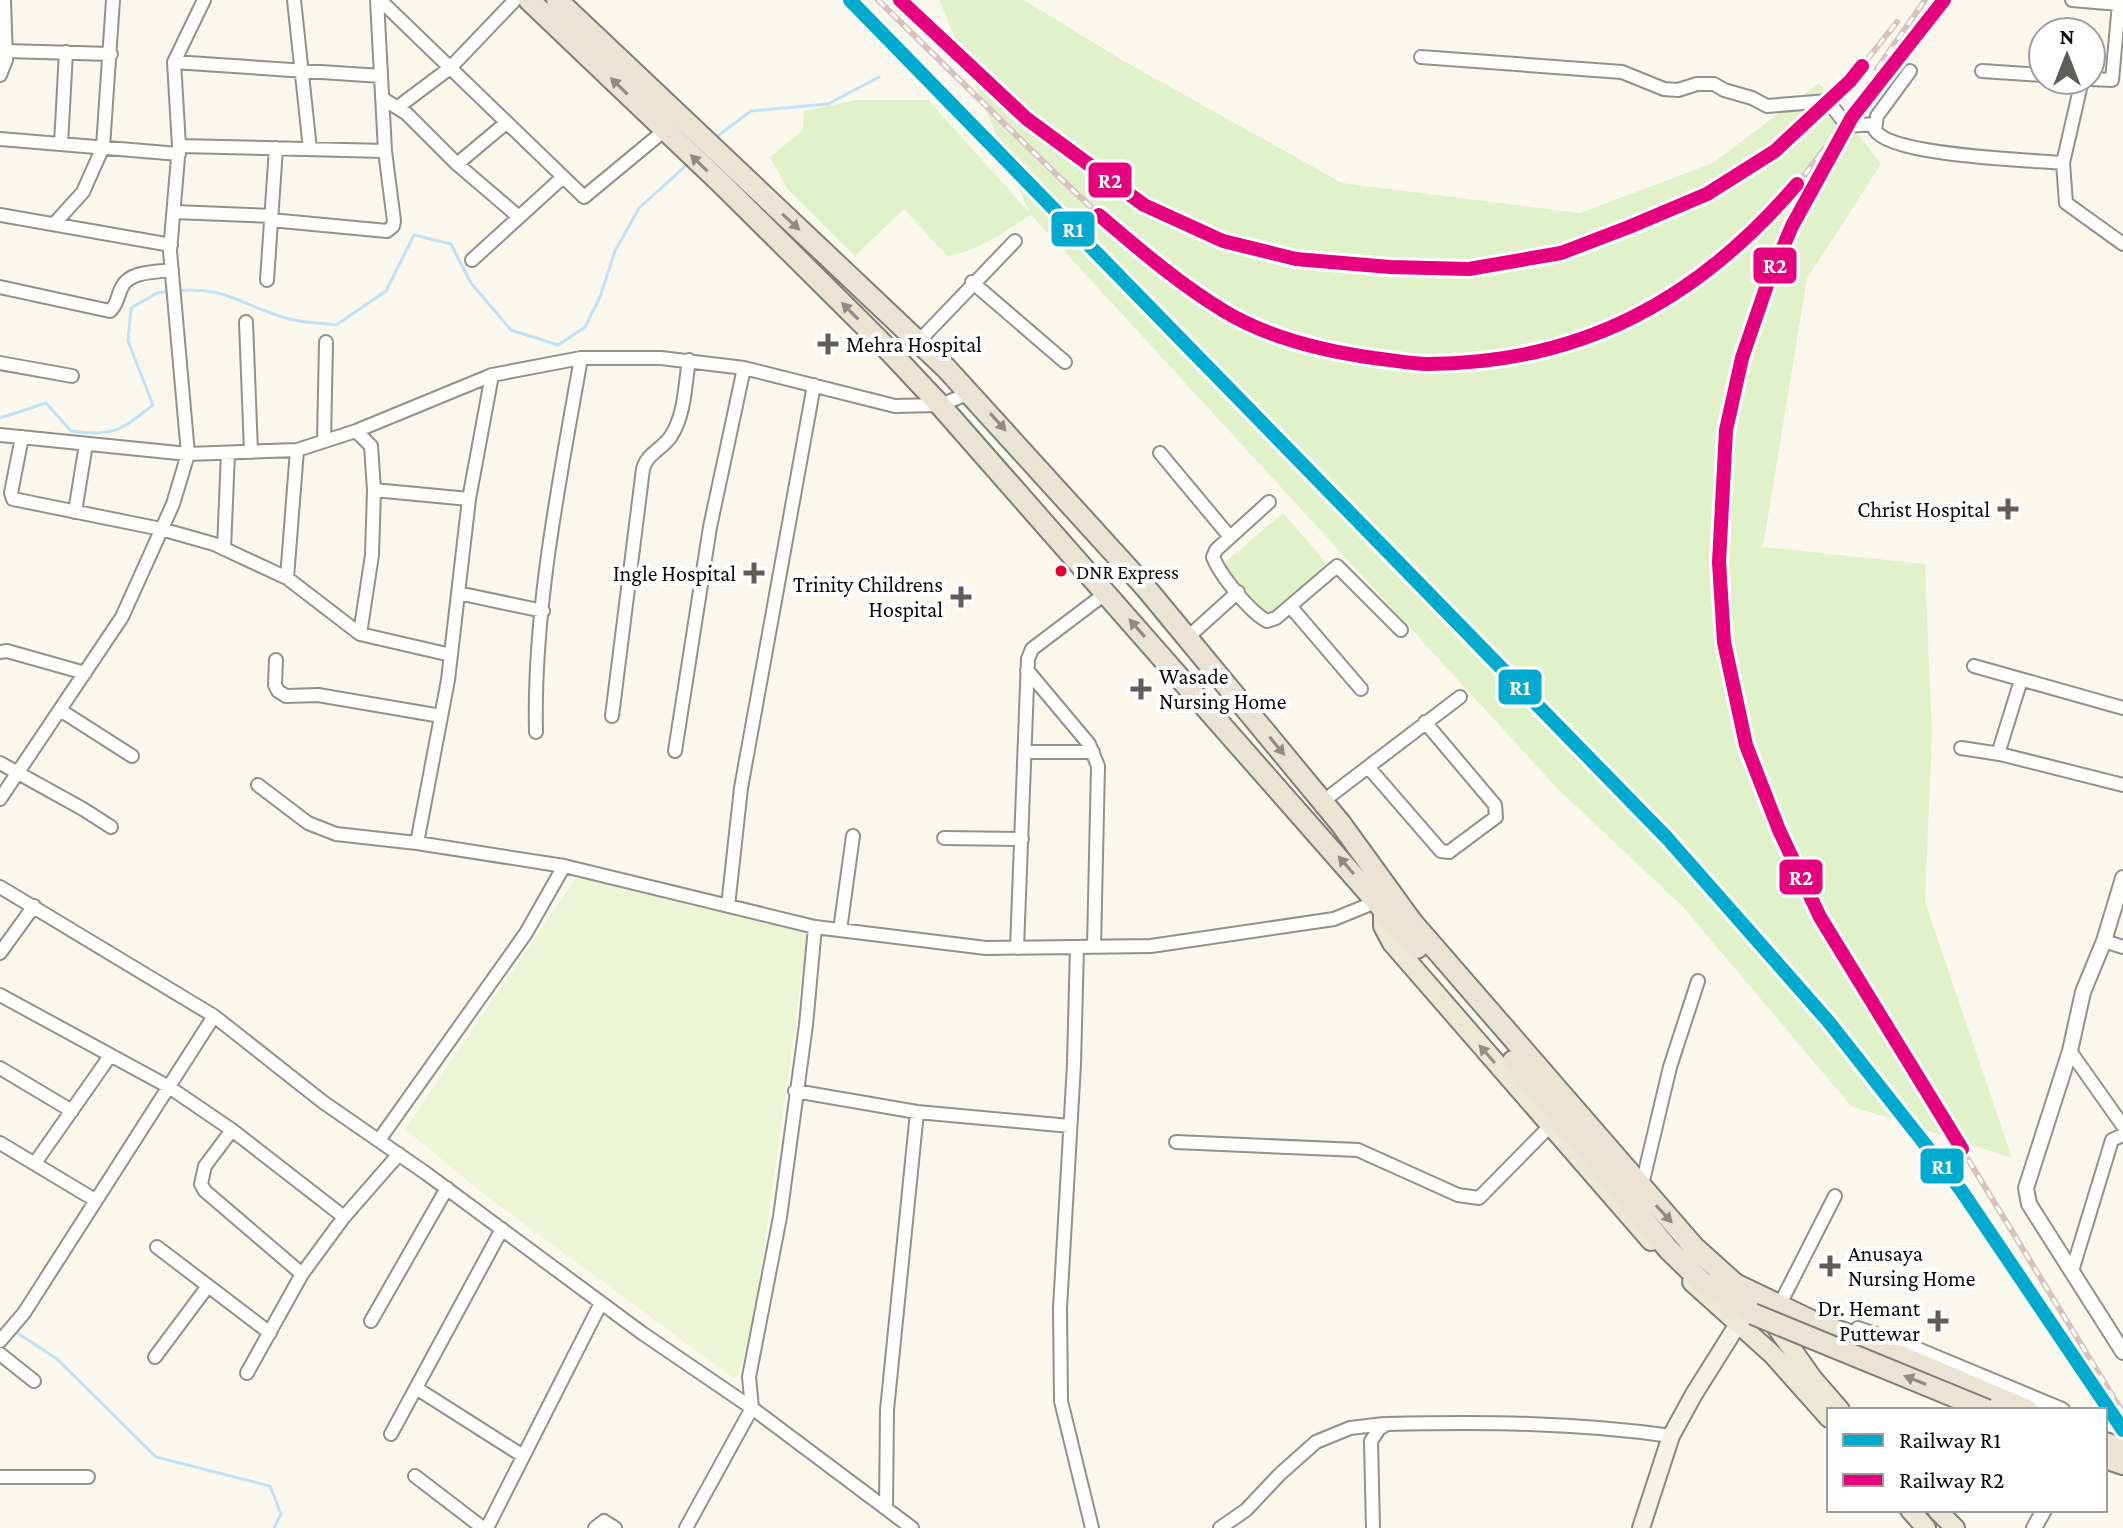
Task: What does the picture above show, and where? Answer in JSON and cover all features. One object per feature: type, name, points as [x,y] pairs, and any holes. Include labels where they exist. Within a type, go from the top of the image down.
[{"type":"highway","points":[[529,0],[918,342],[970,393],[1187,638],[1322,802],[1412,922],[1695,1248],[1735,1284],[1753,1293],[1818,1324],[2022,1408]]},
{"type":"highway","points":[[557,0],[678,133]]},
{"type":"highway","points":[[728,177],[940,405],[1380,904],[1669,1250],[1702,1282],[1753,1314],[1982,1408]]},
{"type":"main road","points":[[1380,904],[1383,926],[1392,943],[1629,1218],[1683,1274],[1772,1354],[1827,1416]]},
{"type":"main road","points":[[1753,1293],[1813,1379],[1838,1408]]},
{"type":"main road","points":[[1641,1528],[1671,1436],[1738,1324]]},
{"type":"main road","points":[[1912,1512],[1926,1528]]},
{"type":"main road","points":[[1939,1512],[1955,1528]]},
{"type":"street","points":[[0,75],[5,67],[6,51],[4,0]]},
{"type":"street","points":[[54,224],[83,192],[103,147],[113,0]]},
{"type":"street","points":[[0,799],[122,617],[173,504],[188,454],[172,274],[171,245],[179,150],[174,62],[204,0]]},
{"type":"street","points":[[294,0],[310,149]]},
{"type":"street","points":[[379,0],[584,197],[678,133]]},
{"type":"street","points":[[174,212],[272,218],[387,231],[393,226],[385,151],[379,0]]},
{"type":"street","points":[[398,107],[450,68],[515,0]]},
{"type":"street","points":[[2072,0],[2121,3],[2112,80],[2107,80]]},
{"type":"street","points":[[6,51],[111,54]]},
{"type":"street","points":[[61,144],[66,52]]},
{"type":"street","points":[[1421,57],[1622,72],[1664,89],[1714,84],[1767,106],[1828,101],[1847,126],[1875,124]]},
{"type":"street","points":[[174,62],[381,76]]},
{"type":"street","points":[[1910,71],[1877,116],[1877,134],[1882,138],[1902,146],[1946,153],[2063,163]]},
{"type":"street","points":[[1982,71],[2027,74]]},
{"type":"street","points":[[2078,96],[2063,163],[2066,203],[2123,244]]},
{"type":"street","points":[[382,98],[398,107],[457,164],[519,217]]},
{"type":"street","points":[[457,164],[506,123]]},
{"type":"street","points":[[0,139],[179,150],[276,148],[385,151]]},
{"type":"street","points":[[267,280],[276,148]]},
{"type":"street","points":[[472,260],[563,177]]},
{"type":"street","points":[[0,215],[171,245]]},
{"type":"street","points":[[918,342],[972,282],[1015,241]]},
{"type":"street","points":[[0,287],[110,311],[115,307],[122,285],[129,278],[172,274]]},
{"type":"street","points":[[972,282],[1065,362]]},
{"type":"street","points":[[246,322],[251,452]]},
{"type":"street","points":[[324,441],[326,342]]},
{"type":"street","points":[[2,435],[188,454],[297,450],[356,431],[492,375],[581,358],[689,360],[744,368],[895,406],[940,405],[970,393]]},
{"type":"street","points":[[536,732],[536,670],[543,611],[562,468],[581,358]]},
{"type":"street","points":[[612,716],[643,469],[649,456],[665,444],[676,427],[689,360]]},
{"type":"street","points":[[0,363],[72,376]]},
{"type":"street","points":[[675,751],[710,527],[744,368]]},
{"type":"street","points":[[417,843],[451,655],[469,499],[492,375]]},
{"type":"street","points":[[728,906],[741,788],[814,385]]},
{"type":"street","points":[[356,431],[371,446],[374,490],[370,576],[360,634]]},
{"type":"street","points":[[22,437],[11,497],[18,501],[161,529],[224,549],[287,578],[360,634],[451,655]]},
{"type":"street","points":[[75,512],[86,444]]},
{"type":"street","points":[[287,578],[297,450]]},
{"type":"street","points":[[224,549],[228,453]]},
{"type":"street","points":[[1160,453],[1230,537]]},
{"type":"street","points":[[374,490],[469,499]]},
{"type":"street","points":[[1269,502],[1216,550],[1213,557],[1238,592],[1267,621],[1276,618],[1337,566],[1401,630]]},
{"type":"street","points":[[1187,638],[1238,592]]},
{"type":"street","points":[[458,593],[543,611]]},
{"type":"street","points":[[1017,948],[1027,670],[1032,649],[1106,593]]},
{"type":"street","points":[[1290,606],[1361,689]]},
{"type":"street","points":[[0,652],[7,651],[85,673]]},
{"type":"street","points":[[276,660],[275,685],[286,696],[318,695],[441,716]]},
{"type":"street","points":[[1974,666],[2123,708]]},
{"type":"street","points":[[1027,670],[1044,687],[1093,752],[1098,774],[1094,947]]},
{"type":"street","points":[[1998,754],[2021,680]]},
{"type":"street","points":[[1322,802],[1460,697]]},
{"type":"street","points":[[60,710],[132,756]]},
{"type":"street","points":[[1369,768],[1441,851],[1449,852],[1496,817],[1495,805],[1425,722]]},
{"type":"street","points":[[1961,748],[2123,785]]},
{"type":"street","points":[[1025,752],[1093,752]]},
{"type":"street","points":[[0,763],[111,827]]},
{"type":"street","points":[[258,785],[308,823],[336,834],[564,866],[815,927],[986,948],[1151,946],[1334,919],[1380,904]]},
{"type":"street","points":[[840,930],[853,836]]},
{"type":"street","points":[[944,838],[1022,839]]},
{"type":"street","points":[[379,1140],[526,933],[564,866]]},
{"type":"street","points":[[2123,878],[2104,941],[2083,992],[2070,1051],[2027,1181],[2026,1193],[2029,1204],[2123,1352]]},
{"type":"street","points":[[0,887],[214,1016],[323,1102],[752,1408],[912,1528]]},
{"type":"street","points":[[0,953],[34,906]]},
{"type":"street","points":[[686,1528],[752,1408],[749,1377],[780,1217],[806,1025],[815,927]]},
{"type":"street","points":[[2104,941],[2123,947]]},
{"type":"street","points":[[1077,947],[1060,1308],[1061,1401],[1092,1528]]},
{"type":"street","points":[[1641,1189],[1670,1067],[1698,981]]},
{"type":"street","points":[[0,995],[169,1087],[232,1130],[344,1217]]},
{"type":"street","points":[[4,1338],[24,1313],[214,1016]]},
{"type":"street","points":[[2070,1051],[2123,1126]]},
{"type":"street","points":[[35,1163],[110,1056]]},
{"type":"street","points":[[0,1068],[72,1111]]},
{"type":"street","points":[[795,1091],[917,1112],[1070,1126]]},
{"type":"street","points":[[886,1508],[887,1410],[917,1112]]},
{"type":"street","points":[[1176,1142],[1358,1150],[1458,1195],[1479,1198],[1550,1126]]},
{"type":"street","points":[[232,1130],[205,1166],[201,1184],[205,1191],[302,1274]]},
{"type":"street","points":[[2072,1271],[2112,1140],[2123,1135]]},
{"type":"street","points":[[0,1143],[95,1200]]},
{"type":"street","points":[[247,1373],[302,1274],[344,1217],[399,1154]]},
{"type":"street","points":[[371,1321],[447,1188]]},
{"type":"street","points":[[1835,1196],[1788,1310],[1888,1339],[2057,1408]]},
{"type":"street","points":[[391,1434],[502,1229]]},
{"type":"street","points":[[157,1247],[270,1333]]},
{"type":"street","points":[[155,1357],[208,1286]]},
{"type":"street","points":[[415,1476],[485,1528],[601,1303]]},
{"type":"street","points":[[0,1354],[34,1381]]},
{"type":"street","points":[[416,1388],[523,1456]]},
{"type":"street","points":[[1220,1528],[1246,1510],[1316,1442],[1350,1428],[1387,1424],[1513,1421],[1624,1428],[1671,1436]]},
{"type":"street","points":[[1373,1528],[1371,1441],[1387,1424]]},
{"type":"street","points":[[0,1477],[88,1477]]},
{"type":"street","points":[[595,1528],[604,1521],[615,1528]]},
{"type":"green space","points":[[939,0],[1024,0],[1122,60],[1342,183],[1580,213],[1713,163],[1819,83],[1881,164],[1807,279],[1763,547],[1925,564],[1932,734],[1925,902],[2012,1158],[1851,1106],[1684,908],[1558,789],[1031,215],[980,246],[947,256],[904,209],[855,256],[786,187],[770,157],[803,130],[804,111],[856,100],[928,100],[1029,212]]},
{"type":"green space","points":[[1283,513],[1330,567],[1270,618],[1223,564]]},
{"type":"green space","points":[[577,876],[808,933],[751,1340],[735,1379],[485,1195],[405,1129]]},
{"type":"waterway","points":[[715,138],[751,111],[828,104],[879,77]]},
{"type":"waterway","points":[[177,291],[208,291],[292,320],[336,325],[386,291],[414,235],[451,244],[471,283],[511,330],[558,345],[585,327],[600,297],[615,251],[639,208],[689,163]]},
{"type":"waterway","points":[[0,418],[46,403],[71,431],[97,433],[115,430],[142,414],[153,405],[128,341],[131,308],[157,293],[170,291]]},
{"type":"waterway","points":[[13,1330],[57,1359],[156,1457],[270,1486],[281,1514],[274,1528]]},
{"type":"railway","points":[[878,0],[1093,209],[1195,292],[1234,317],[1270,332],[1319,347],[1385,360],[1449,363],[1513,357],[1575,341],[1633,317],[1689,284],[1740,244],[1786,196],[1824,149]]},
{"type":"railway","points":[[900,0],[1027,119],[1144,205],[1223,241],[1296,259],[1390,267],[1469,269],[1561,253],[1707,194],[1775,151],[1850,81],[1897,22]]},
{"type":"railway","points":[[1877,69],[1925,0]]},
{"type":"railway","points":[[1944,0],[1851,120],[1791,229],[1760,306],[1735,385],[1724,441],[1720,584],[1726,649],[1738,713],[1753,767],[1820,917],[2123,1413]]},
{"type":"rail line","name":"R1","points":[[850,0],[1667,838],[1828,1021],[1961,1190],[2123,1430]]},
{"type":"rail line","name":"R2","points":[[900,0],[1027,119],[1144,205],[1223,241],[1296,259],[1390,267],[1469,269],[1561,253],[1707,194],[1775,151],[1862,66]]},
{"type":"rail line","name":"R2","points":[[1944,0],[1852,117],[1792,226],[1767,285],[1742,358],[1726,430],[1719,562],[1724,642],[1746,745],[1779,830],[1820,917],[1962,1149]]},
{"type":"rail line","name":"R2","points":[[1099,215],[1191,289],[1241,320],[1296,342],[1401,362],[1428,364],[1484,361],[1537,352],[1586,337],[1633,317],[1677,292],[1719,261],[1759,225],[1797,184]]},
{"type":"place","name":"Mehra Hospital","points":[[828,344]]},
{"type":"place","name":"Christ Hospital","points":[[2008,509]]},
{"type":"place","name":"DNR Express","points":[[1061,571]]},
{"type":"place","name":"Ingle Hospital","points":[[754,573]]},
{"type":"place","name":"Trinity Childrens Hospital","points":[[961,597]]},
{"type":"place","name":"Wasade Nursing Home","points":[[1141,689]]},
{"type":"place","name":"Anusaya Nursing Home","points":[[1830,1266]]},
{"type":"place","name":"Dr. Hemant Puttewar","points":[[1938,1321]]}]
